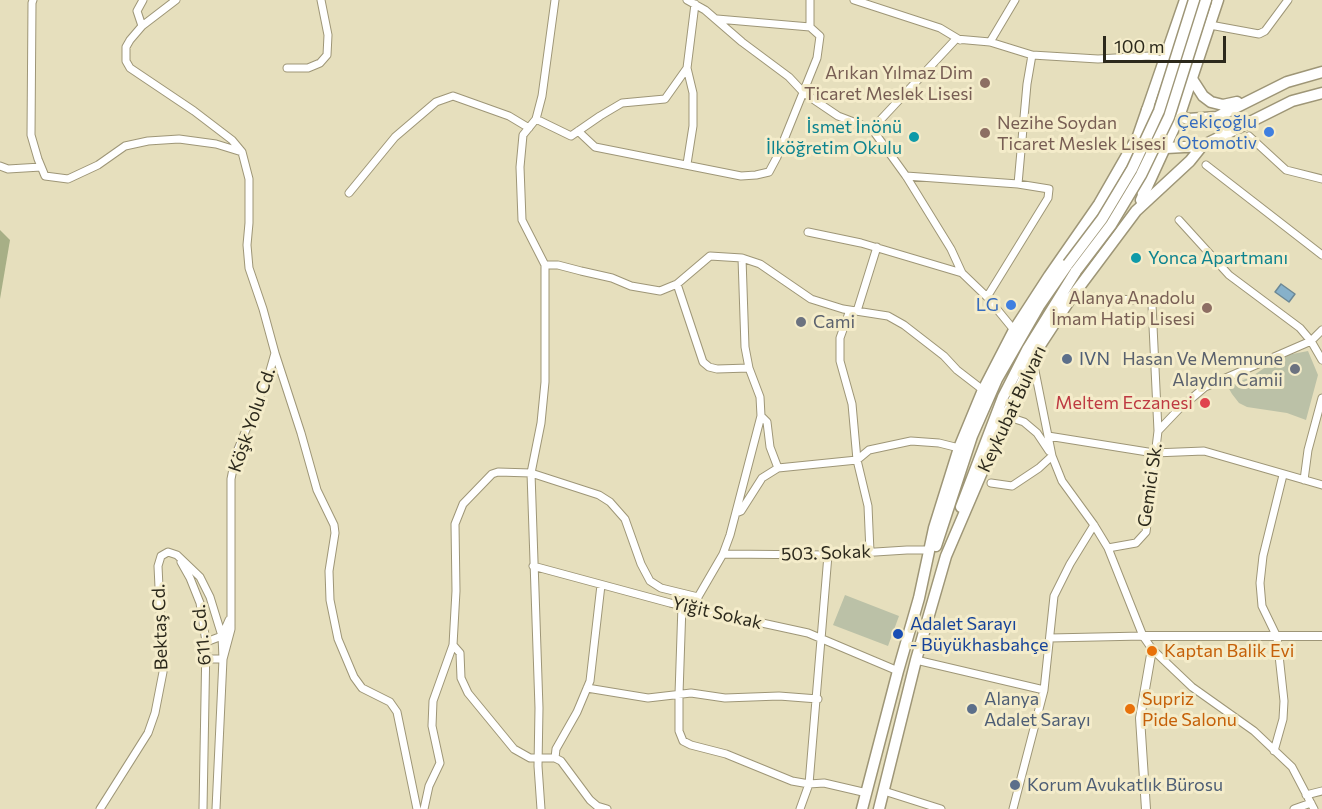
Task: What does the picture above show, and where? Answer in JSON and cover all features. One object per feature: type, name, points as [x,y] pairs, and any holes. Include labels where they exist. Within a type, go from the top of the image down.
[{"type":"main road","points":[[919,598],[933,528],[959,448],[983,390],[1014,330],[1048,276],[1099,204],[1138,136],[1185,0]]},
{"type":"main road","points":[[946,556],[970,480],[1003,397],[1072,267],[1132,169],[1159,111],[1194,0]]},
{"type":"main road","points":[[862,809],[919,598],[972,436],[997,379],[1039,306],[1111,225],[1141,175],[1168,117],[1206,0]]},
{"type":"main road","points":[[1136,211],[1179,117],[1218,0]]},
{"type":"main road","points":[[1164,65],[1176,81],[1188,82],[1192,79]]},
{"type":"main road","points":[[1147,110],[1167,112],[1179,117],[1202,119],[1216,117],[1287,82],[1322,72]]},
{"type":"main road","points":[[1192,79],[1203,96],[1211,102],[1223,105],[1255,99]]},
{"type":"main road","name":"Keykubat Bulvarı","points":[[879,809],[916,660],[946,556],[1033,358],[1071,298],[1136,211],[1190,161],[1202,146],[1292,101],[1322,93]]},
{"type":"main road","points":[[1138,136],[1149,146],[1166,148],[1202,146]]},
{"type":"main road","points":[[1115,175],[1126,174],[1135,177],[1142,186],[1143,196]]},
{"type":"street","points":[[33,0],[31,135],[45,176],[68,179],[98,165],[125,146],[148,141],[179,139],[216,144],[242,152]]},
{"type":"street","points":[[142,26],[137,11],[143,0]]},
{"type":"street","points":[[176,0],[142,26],[130,40],[125,55],[130,68],[194,111],[232,140],[242,152]]},
{"type":"street","points":[[287,68],[308,68],[320,63],[327,55],[327,35],[321,0]]},
{"type":"street","points":[[541,809],[531,473],[541,423],[545,382],[544,265],[522,220],[520,167],[523,135],[536,119],[546,77],[555,0]]},
{"type":"street","points":[[687,0],[789,77],[804,93],[838,116],[872,129],[906,176],[951,249],[962,273],[987,297],[1014,330]]},
{"type":"street","points":[[810,0],[810,27]]},
{"type":"street","points":[[854,0],[876,4],[939,28],[960,40]]},
{"type":"street","points":[[990,42],[1015,0]]},
{"type":"street","points":[[1210,25],[1259,34],[1265,31],[1288,0]]},
{"type":"street","points":[[687,164],[693,126],[693,93],[687,68],[695,4]]},
{"type":"street","points":[[578,131],[594,147],[741,176],[769,171],[804,93],[817,58],[820,36],[810,27],[715,19]]},
{"type":"street","points":[[872,129],[956,39],[990,42],[1032,55],[1098,59],[1150,56],[1164,65]]},
{"type":"street","points":[[1018,184],[1027,84],[1032,55]]},
{"type":"street","points":[[536,119],[571,136],[622,103],[665,99],[687,68]]},
{"type":"street","points":[[349,194],[395,137],[436,102],[453,96],[509,116],[529,128]]},
{"type":"street","points":[[1249,136],[1286,170],[1322,179]]},
{"type":"street","name":"Köşk Yolu Cd.","points":[[223,659],[231,629],[231,479],[236,454],[269,374],[274,353],[263,309],[249,268],[247,245],[249,179],[242,152]]},
{"type":"street","points":[[1206,165],[1322,255]]},
{"type":"street","points":[[0,166],[8,169],[41,167]]},
{"type":"street","points":[[906,176],[1018,184],[1049,189],[1048,198],[987,297]]},
{"type":"street","points":[[1179,220],[1229,275],[1300,327],[1322,360]]},
{"type":"street","points":[[808,232],[877,248],[962,273]]},
{"type":"street","points":[[870,552],[867,506],[857,460],[852,404],[840,361],[840,338],[854,311],[877,248]]},
{"type":"street","points":[[544,265],[558,265],[581,270],[612,278],[631,286],[660,291],[677,284],[710,256],[742,258],[760,264],[811,299],[854,311],[888,316],[904,325],[944,356],[957,370],[983,390]]},
{"type":"street","points":[[697,608],[698,597],[723,554],[761,416],[760,397],[749,368],[745,347],[742,258]]},
{"type":"street","points":[[677,284],[703,362],[717,369],[749,368]]},
{"type":"street","points":[[1089,297],[1148,301],[1152,305],[1158,432]]},
{"type":"street","points":[[1311,341],[1322,330]]},
{"type":"street","name":"Gemici Sk.","points":[[1108,548],[1136,543],[1146,532],[1158,432],[1179,409],[1205,387],[1311,341]]},
{"type":"street","points":[[274,353],[301,433],[317,490],[334,525],[329,584],[331,609],[339,639],[354,677],[362,688],[390,702],[397,712],[417,809]]},
{"type":"street","points":[[1033,358],[1052,456],[1062,481],[1108,548],[1143,636],[1152,649],[1192,687],[1254,731],[1292,767],[1313,806],[1294,809]]},
{"type":"street","points":[[1304,480],[1308,450],[1322,398]]},
{"type":"street","points":[[761,416],[767,422],[770,447],[778,468]]},
{"type":"street","points":[[1006,416],[1024,422],[1037,433],[1052,456]]},
{"type":"street","points":[[1313,430],[1322,431]]},
{"type":"street","points":[[1048,436],[1154,453],[1204,451],[1322,485]]},
{"type":"street","points":[[736,513],[741,511],[762,478],[778,468],[857,460],[869,450],[911,441],[939,443],[959,448]]},
{"type":"street","points":[[992,483],[1011,486],[1039,468],[1052,456]]},
{"type":"street","points":[[424,809],[429,786],[440,764],[432,726],[433,701],[453,645],[456,591],[454,536],[457,514],[463,504],[492,474],[498,472],[531,473],[587,490],[610,502],[625,519],[641,564],[650,581],[661,588],[698,597]]},
{"type":"street","points":[[1274,751],[1283,719],[1284,701],[1277,638],[1262,606],[1260,583],[1263,556],[1283,475]]},
{"type":"street","points":[[1013,809],[1044,690],[1054,596],[1094,525]]},
{"type":"street","name":"503. Sokak","points":[[723,554],[828,555],[929,550]]},
{"type":"street","name":"Bektaş Cd.","points":[[100,809],[148,733],[155,713],[163,672],[158,560],[164,553],[177,555]]},
{"type":"street","name":"611. Cd.","points":[[177,555],[200,577],[210,597],[222,636],[216,809]]},
{"type":"street","name":"611. Cd.","points":[[177,555],[200,603],[206,642],[203,809]]},
{"type":"street","points":[[800,809],[809,784],[818,699],[828,555]]},
{"type":"street","name":"Yiğit Sokak","points":[[533,566],[682,605],[808,633],[898,671]]},
{"type":"street","points":[[555,758],[556,749],[577,712],[590,681],[601,585]]},
{"type":"street","points":[[682,605],[679,731],[683,741],[726,754],[792,781],[809,784],[824,783],[867,793]]},
{"type":"street","points":[[206,642],[222,636],[231,617]]},
{"type":"street","points":[[1050,638],[1322,636]]},
{"type":"street","points":[[453,645],[460,653],[460,670],[464,686],[482,712],[514,749],[530,758],[555,758],[561,761],[590,800],[597,806],[607,809]]},
{"type":"street","points":[[1146,809],[1140,718],[1152,649]]},
{"type":"street","points":[[206,659],[223,659]]},
{"type":"street","points":[[916,660],[1044,690]]},
{"type":"street","points":[[587,688],[648,698],[691,693],[725,698],[779,696],[818,699]]},
{"type":"street","points":[[884,791],[941,809]]},
{"type":"street","points":[[1306,795],[1322,791]]},
{"type":"green space","points":[[0,230],[10,240],[0,299]]},
{"type":"green space","points":[[1308,351],[1318,375],[1306,420],[1287,413],[1247,407],[1239,403],[1228,387],[1254,375],[1282,356]]},
{"type":"green space","points":[[845,595],[899,616],[888,646],[833,625]]},
{"type":"water","points":[[1281,284],[1295,294],[1289,302],[1275,292]]},
{"type":"place","name":"Arıkan Yılmaz Dim Ticaret Meslek Lisesi","points":[[985,83]]},
{"type":"place","name":"Çekiçoğlu Otomotiv","points":[[1269,132]]},
{"type":"place","name":"Nezihe Soydan Ticaret Meslek Lisesi","points":[[985,133]]},
{"type":"place","name":"İsmet İnönü İlköğretim Okulu","points":[[914,137]]},
{"type":"place","name":"Yonca Apartmanı","points":[[1136,258]]},
{"type":"place","name":"LG","points":[[1011,305]]},
{"type":"place","name":"Alanya Anadolu İmam Hatip Lisesi","points":[[1207,308]]},
{"type":"place","name":"Cami","points":[[801,322]]},
{"type":"place","name":"IVN","points":[[1067,359]]},
{"type":"place","name":"Hasan Ve Memnune Alaydın Camii","points":[[1295,369]]},
{"type":"place","name":"Meltem Eczanesi","points":[[1205,403]]},
{"type":"place","name":"Adalet Sarayı - Büyükhasbahçe","points":[[898,634]]},
{"type":"place","name":"Kaptan Balik Evi","points":[[1152,651]]},
{"type":"place","name":"Alanya Adalet Sarayı","points":[[972,709]]},
{"type":"place","name":"Supriz Pide Salonu","points":[[1130,709]]},
{"type":"place","name":"Korum Avukatlık Bürosu","points":[[1015,785]]}]
